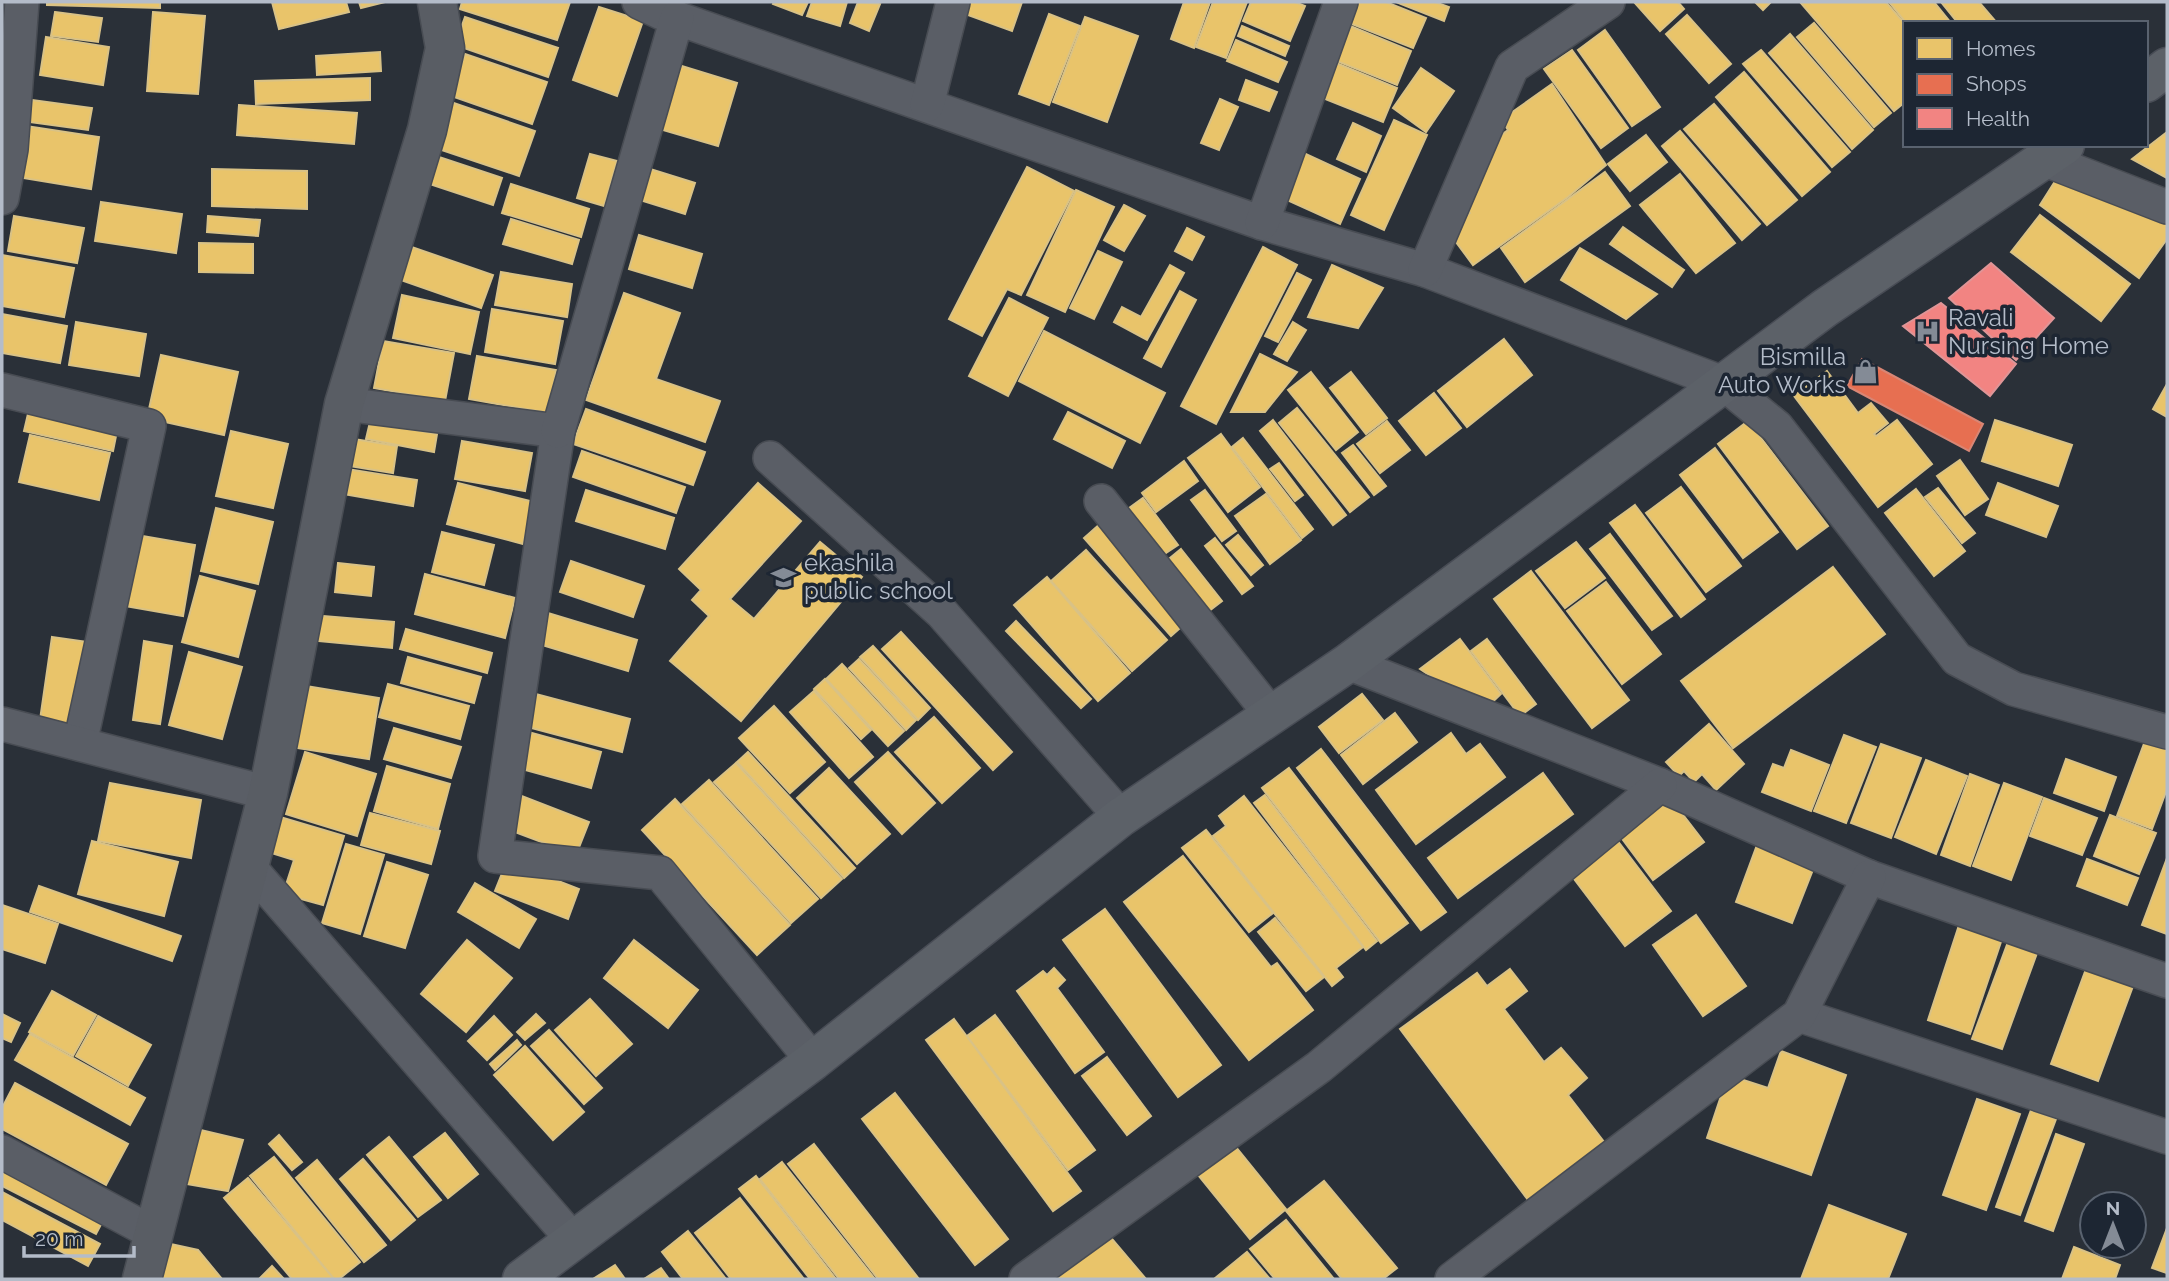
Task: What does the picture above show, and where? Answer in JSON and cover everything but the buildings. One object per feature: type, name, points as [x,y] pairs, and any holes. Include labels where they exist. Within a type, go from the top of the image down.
[{"type":"main road","points":[[2148,81],[2167,67]]},
{"type":"main road","points":[[529,1277],[813,1061],[1121,817],[1348,663],[1825,308],[2056,153]]},
{"type":"street","points":[[2,198],[11,149],[22,2]]},
{"type":"street","points":[[142,1279],[268,793],[344,404],[427,131],[445,48],[437,2]]},
{"type":"street","points":[[927,105],[953,2]]},
{"type":"street","points":[[1262,223],[1341,2]]},
{"type":"street","points":[[1425,270],[1512,67],[1608,2]]},
{"type":"street","points":[[813,1061],[660,873],[495,856],[558,431],[661,8],[1262,223],[1425,270],[1723,383],[1777,427],[1957,659],[2014,689],[2167,732]]},
{"type":"street","points":[[2056,153],[2167,207]]},
{"type":"street","points":[[2,390],[149,426],[80,744]]},
{"type":"street","points":[[344,404],[558,431]]},
{"type":"street","points":[[770,458],[942,613],[1121,817]]},
{"type":"street","points":[[1101,500],[1272,716]]},
{"type":"street","points":[[1348,663],[1660,785],[1869,877],[2167,981]]},
{"type":"street","points":[[2,724],[268,793]]},
{"type":"street","points":[[1026,1279],[1319,1067],[1660,785]]},
{"type":"street","points":[[250,868],[574,1241]]},
{"type":"street","points":[[1452,1279],[1799,1015],[1869,877]]},
{"type":"street","points":[[1799,1015],[2167,1138]]},
{"type":"street","points":[[2,1152],[155,1234]]},
{"type":"place","name":"Ravali Nursing Home","points":[[1928,332]]},
{"type":"place","name":"Bismilla Auto Works","points":[[1866,371]]},
{"type":"place","name":"ekashila public school","points":[[784,577]]}]
